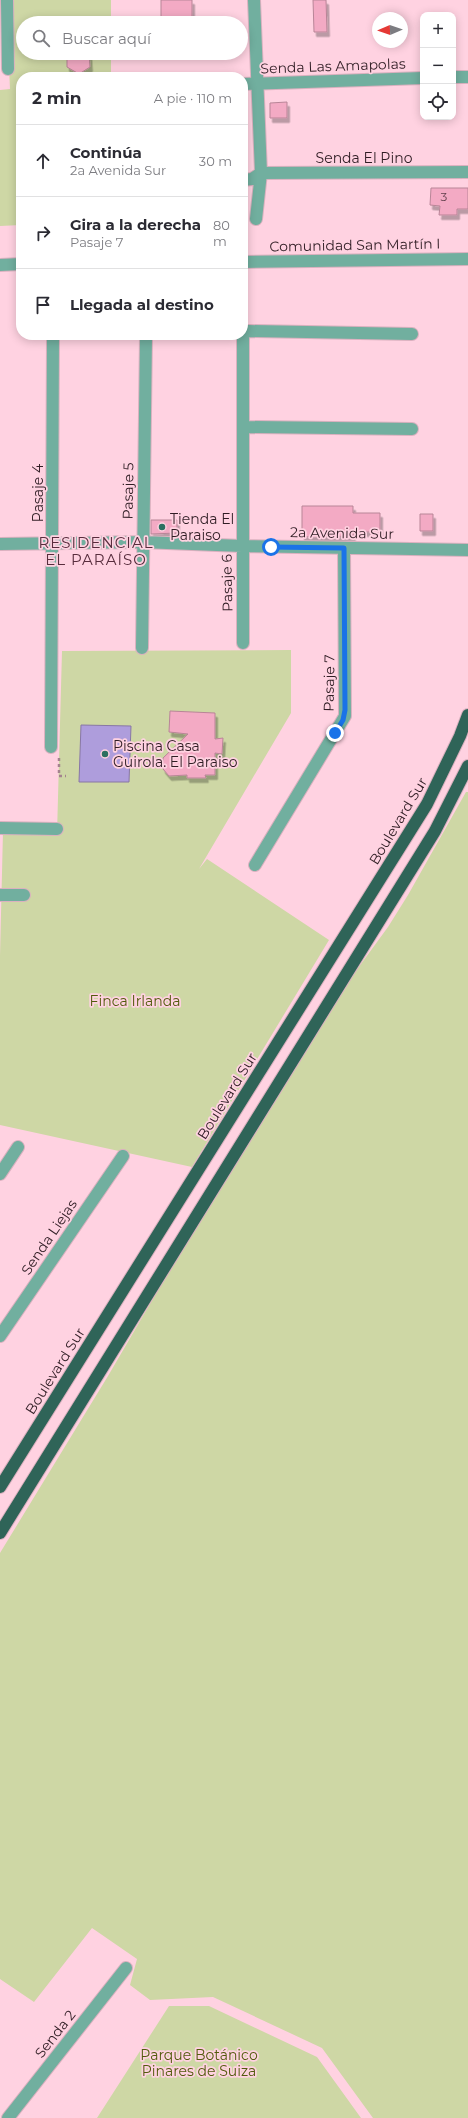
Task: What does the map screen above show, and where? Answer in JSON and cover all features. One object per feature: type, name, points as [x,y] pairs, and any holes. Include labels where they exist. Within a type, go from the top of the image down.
[{"type":"highway","name":"Boulevard Sur","points":[[0,1487],[427,804],[460,736],[468,715]]},
{"type":"highway","points":[[0,1533],[435,832],[468,766]]},
{"type":"street","points":[[7,0],[8,69]]},
{"type":"street","points":[[254,0],[261,173],[256,219]]},
{"type":"street","points":[[456,77],[468,77]]},
{"type":"street","name":"Senda Las Amapolas","points":[[248,84],[420,78]]},
{"type":"street","name":"Senda El Pino","points":[[261,173],[468,172]]},
{"type":"street","points":[[248,179],[252,179],[261,173]]},
{"type":"street","name":"Comunidad San Martín I","points":[[248,262],[468,259]]},
{"type":"street","points":[[0,264],[16,264]]},
{"type":"street","name":"Pasaje 6","points":[[248,331],[412,334]]},
{"type":"street","name":"Pasaje 4","points":[[51,747],[53,340]]},
{"type":"street","name":"Pasaje 5","points":[[142,648],[142,542],[146,340]]},
{"type":"street","name":"Pasaje 6","points":[[243,340],[243,643]]},
{"type":"street","points":[[244,427],[412,429]]},
{"type":"street","name":"2a Avenida Sur","points":[[0,544],[142,542],[242,546],[468,550]]},
{"type":"street","name":"Pasaje 7","points":[[255,865],[345,716],[344,548]]},
{"type":"street","points":[[0,828],[57,829]]},
{"type":"street","points":[[0,895],[24,895]]},
{"type":"street","points":[[0,1174],[18,1147]]},
{"type":"street","name":"Senda Liejas","points":[[0,1336],[123,1156]]},
{"type":"street","name":"Senda 2","points":[[8,2118],[126,1968]]},
{"type":"green space","points":[[6,0],[111,0],[111,16],[16,16],[16,60],[111,60],[111,72],[16,72],[16,225],[0,226],[0,90],[10,89]]},
{"type":"green space","name":"Finca Irlanda","points":[[291,650],[291,713],[199,869],[207,859],[329,940],[192,1167],[0,1125],[0,956],[3,831],[57,834],[62,651]]},
{"type":"green space","points":[[466,792],[468,792],[468,2118],[373,2118],[322,2048],[213,1997],[150,2000],[130,1985],[137,1959],[92,1928],[34,2002],[0,1979],[0,1553],[108,1376],[193,1230],[339,994],[388,927],[408,895]]},
{"type":"green space","name":"Parque Botánico Pinares de Suiza","points":[[169,2006],[209,2006],[317,2057],[361,2118],[97,2118]]},
{"type":"shaded area","name":"Piscina Casa Guirola. El Paraiso","points":[[81,725],[131,726],[129,782],[79,782]]},
{"type":"building","points":[[161,0],[192,0],[192,16],[161,16]]},
{"type":"building","points":[[313,0],[326,0],[327,32],[314,32]]},
{"type":"building","points":[[67,60],[90,60],[90,67],[82,72],[76,72],[67,67]]},
{"type":"building","points":[[287,102],[287,118],[270,118],[270,103]]},
{"type":"building","points":[[431,188],[468,188],[468,209],[457,209],[457,215],[439,215],[440,206],[430,205]]},
{"type":"building","points":[[302,506],[353,506],[353,513],[380,513],[380,532],[353,532],[353,536],[302,537]]},
{"type":"building","points":[[420,514],[433,514],[433,531],[420,531]]},
{"type":"building","name":"Tienda El Paraiso","points":[[151,520],[177,520],[177,533],[151,534]]},
{"type":"building","points":[[170,711],[215,713],[215,739],[223,738],[222,754],[215,753],[215,775],[205,775],[206,778],[187,778],[187,775],[169,776],[163,769],[163,758],[188,734],[169,732]]},
{"type":"place","name":"Tienda El Paraiso","points":[[162,527]]},
{"type":"place","name":"Piscina Casa Guirola. El Paraiso","points":[[105,754]]},
{"type":"district","name":"RESIDENCIAL EL PARAÍSO","points":[[96,552]]},
{"type":"route","points":[[271,547],[344,548],[345,716],[335,733]]}]
